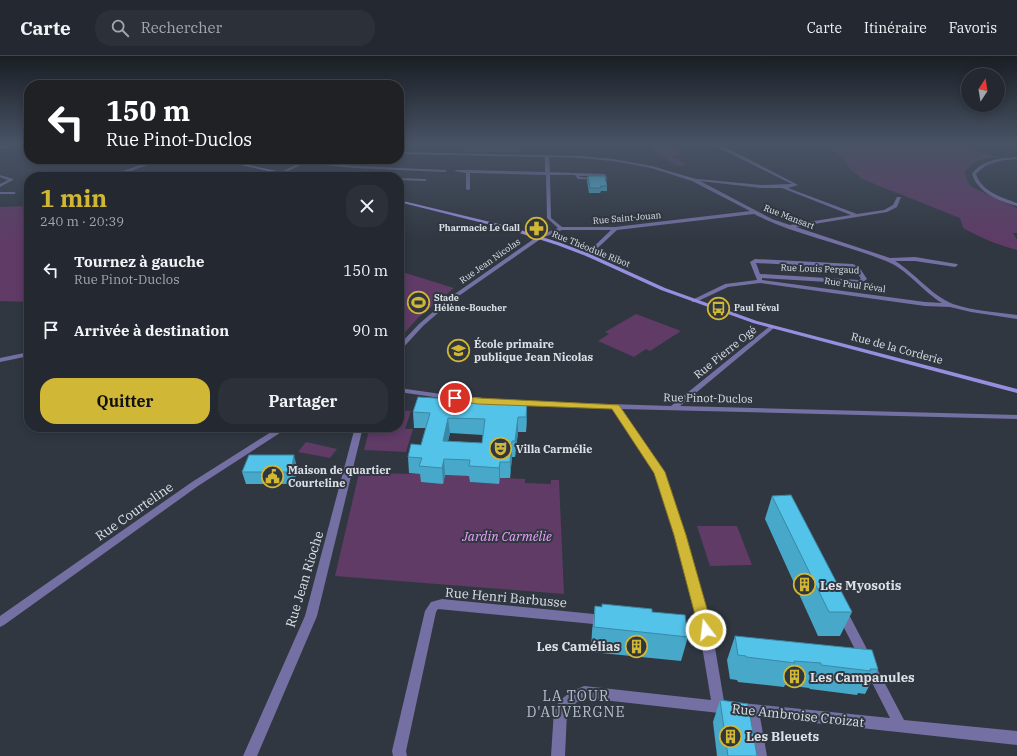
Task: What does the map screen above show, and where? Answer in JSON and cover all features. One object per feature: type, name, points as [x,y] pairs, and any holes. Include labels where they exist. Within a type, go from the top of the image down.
[{"type":"main road","name":"Rue Théodule Ribot","points":[[404,202],[540,237],[588,255],[694,302],[772,327]]},
{"type":"main road","name":"Rue de la Corderie","points":[[772,327],[1017,391]]},
{"type":"street","points":[[0,186],[11,180],[2,177]]},
{"type":"street","points":[[404,179],[422,180],[424,177]]},
{"type":"street","points":[[468,177],[468,189]]},
{"type":"street","points":[[547,177],[549,218],[561,228]]},
{"type":"street","points":[[578,177],[578,178],[605,179],[604,177]]},
{"type":"street","name":"Rue Mansart","points":[[684,177],[694,180],[748,209],[788,227],[889,260],[900,266],[936,298],[950,305]]},
{"type":"street","points":[[694,180],[780,187],[796,185],[780,177]]},
{"type":"street","points":[[975,177],[983,188],[1017,205]]},
{"type":"street","points":[[780,187],[858,216]]},
{"type":"street","points":[[0,194],[14,193]]},
{"type":"street","points":[[788,227],[885,211],[895,206],[899,198]]},
{"type":"street","name":"Rue Saint-Jouan","points":[[717,217],[734,210],[748,209]]},
{"type":"street","name":"Rue Saint-Jouan","points":[[540,237],[561,228],[615,229],[755,212]]},
{"type":"street","points":[[588,255],[615,229]]},
{"type":"street","name":"Rue Jean Nicolas","points":[[404,344],[421,325],[452,299],[540,237]]},
{"type":"street","points":[[889,260],[915,259],[955,265]]},
{"type":"street","name":"Rue Louis Pergaud","points":[[760,260],[854,267],[857,268],[864,280],[860,282],[759,278],[753,262],[760,260]]},
{"type":"street","name":"Rue Paul Féval","points":[[694,302],[726,285],[759,278],[922,304],[950,305],[971,310],[1017,317]]},
{"type":"street","name":"Rue Pierre Ogé","points":[[672,408],[772,327]]},
{"type":"street","points":[[0,360],[24,355]]},
{"type":"street","points":[[404,391],[486,401]]},
{"type":"street","name":"Rue Pinot-Duclos","points":[[508,402],[615,407],[1017,417]]},
{"type":"street","points":[[615,407],[660,472],[680,535],[706,630],[719,707]]},
{"type":"street","name":"Rue Courteline","points":[[0,622],[195,484],[277,432]]},
{"type":"street","name":"Rue Jean Rioche","points":[[250,756],[311,616],[358,432]]},
{"type":"street","points":[[835,598],[900,725]]},
{"type":"street","name":"Rue Henri Barbusse","points":[[400,756],[399,751],[429,619],[431,611],[435,605],[442,604],[615,621]]},
{"type":"street","points":[[668,626],[706,630]]},
{"type":"street","points":[[848,652],[863,653]]},
{"type":"street","name":"Rue Ambroise Croizat","points":[[558,756],[561,710],[572,698],[584,692],[1017,738]]},
{"type":"street","points":[[752,710],[760,756]]},
{"type":"green space","points":[[859,177],[966,177],[972,187],[1017,208],[1017,233],[1013,233],[1017,240],[1017,250],[990,241],[963,228],[960,218]]},
{"type":"green space","points":[[24,206],[24,302],[0,301],[0,207]]},
{"type":"green space","name":"Stade Hélène-Boucher","points":[[404,273],[454,288],[418,318],[404,333]]},
{"type":"green space","points":[[636,314],[681,331],[650,351],[646,349],[634,357],[598,341],[609,334],[605,332]]},
{"type":"green space","points":[[404,410],[411,411],[405,429],[413,429],[406,452],[364,450],[369,432],[404,432]]},
{"type":"green space","points":[[306,442],[337,449],[330,458],[298,452]]},
{"type":"green space","name":"Jardin Carmélie","points":[[359,473],[423,474],[443,484],[445,475],[471,476],[470,482],[499,484],[500,478],[525,479],[525,483],[551,484],[551,480],[559,480],[564,594],[335,576]]},
{"type":"green space","points":[[697,526],[737,526],[752,565],[710,566]]},
{"type":"building","points":[[588,177],[605,177],[607,186],[600,186],[601,188],[590,188]]},
{"type":"building","points":[[418,397],[467,400],[467,397],[481,398],[480,400],[527,401],[526,417],[518,417],[515,441],[512,441],[510,462],[500,462],[499,468],[469,466],[470,460],[444,459],[442,468],[419,466],[422,458],[408,457],[411,444],[421,445],[430,413],[413,412]],"holes":[[[448,418],[485,419],[482,443],[443,441]]]},
{"type":"building","points":[[249,455],[294,455],[291,472],[242,472]]},
{"type":"building","points":[[791,495],[852,612],[829,612],[772,496]]},
{"type":"building","points":[[602,604],[652,609],[652,612],[685,615],[688,637],[594,627],[595,606],[602,607]]},
{"type":"building","points":[[735,636],[872,650],[878,669],[870,669],[871,671],[821,665],[821,663],[794,661],[795,663],[746,657],[738,655]]},
{"type":"building","points":[[720,700],[748,704],[757,756],[728,756]]},
{"type":"place","name":"Pharmacie Le Gall","points":[[536,228]]},
{"type":"place","name":"Stade Hélène-Boucher","points":[[418,303]]},
{"type":"place","name":"Paul Féval","points":[[719,308]]},
{"type":"place","name":"École primaire publique Jean Nicolas","points":[[459,350]]},
{"type":"place","name":"Villa Carmélie","points":[[500,449]]},
{"type":"place","name":"Maison de quartier Courteline","points":[[272,476]]},
{"type":"place","name":"Les Myosotis","points":[[805,585]]},
{"type":"place","name":"Les Camélias","points":[[636,646]]},
{"type":"place","name":"Les Campanules","points":[[794,677]]},
{"type":"place","name":"Les Bleuets","points":[[730,736]]},
{"type":"district","name":"LA TOUR D'AUVERGNE","points":[[576,704]]},
{"type":"route","points":[[455,398],[478,401],[615,407],[660,472],[680,535],[706,630]]}]
